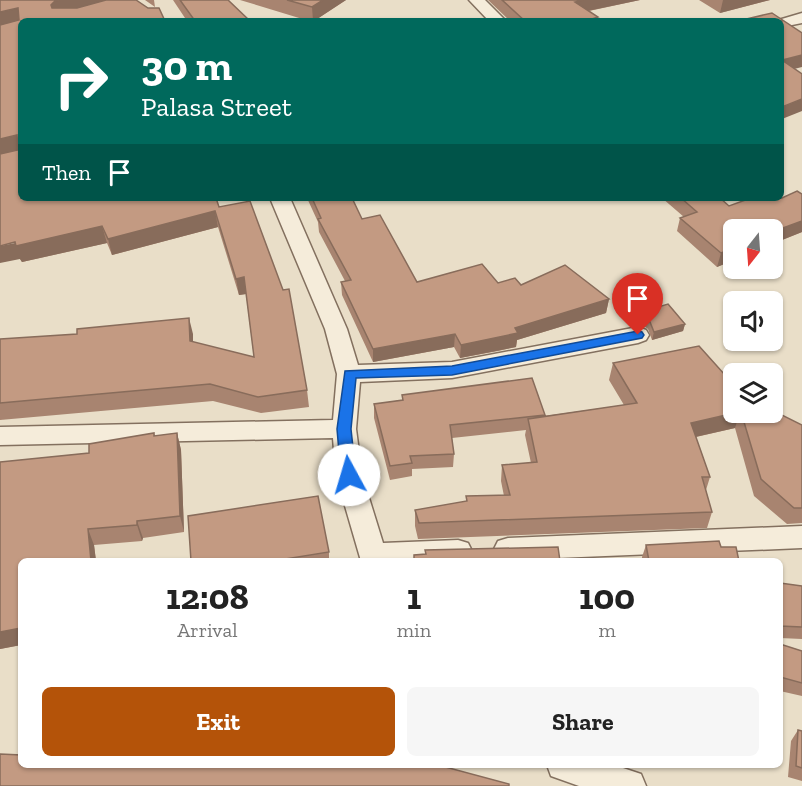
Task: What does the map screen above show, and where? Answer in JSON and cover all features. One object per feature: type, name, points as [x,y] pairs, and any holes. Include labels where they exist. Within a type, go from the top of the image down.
[{"type":"street","points":[[476,0],[495,18]]},
{"type":"street","points":[[784,22],[802,18]]},
{"type":"street","points":[[281,201],[336,329],[350,374],[344,429],[349,475],[374,558],[802,537]]},
{"type":"street","points":[[350,374],[452,370],[638,335]]},
{"type":"street","points":[[0,436],[344,429]]},
{"type":"street","points":[[573,768],[630,786]]},
{"type":"building","points":[[0,0],[59,0],[51,5],[52,8],[77,8],[106,0],[136,0],[148,8],[159,8],[164,18],[19,18],[18,8],[0,12]]},
{"type":"building","points":[[180,0],[228,0],[247,18],[193,18]]},
{"type":"building","points":[[287,0],[323,0],[312,7]]},
{"type":"building","points":[[502,0],[583,0],[575,2],[598,17],[595,18],[522,18]]},
{"type":"building","points":[[772,13],[780,18],[751,18]]},
{"type":"building","points":[[18,20],[18,150],[17,135],[0,139],[0,25]]},
{"type":"building","points":[[784,21],[802,33],[802,55],[784,60]]},
{"type":"building","points":[[784,61],[802,74],[802,99],[784,106]]},
{"type":"building","points":[[18,150],[18,201],[217,201],[219,207],[250,201],[283,290],[289,289],[307,390],[258,397],[210,384],[0,403],[0,339],[77,334],[77,329],[189,318],[190,341],[254,357],[244,277],[236,279],[215,211],[108,239],[102,226],[16,246],[15,242],[0,246],[0,154]]},
{"type":"building","points":[[797,191],[802,194],[802,221],[783,228],[783,219],[723,219],[723,252],[721,253],[680,218],[697,212],[684,201],[723,201],[729,206],[743,201],[784,201],[784,197]]},
{"type":"building","points":[[313,201],[353,201],[362,219],[380,215],[417,282],[482,264],[498,283],[515,278],[521,285],[565,265],[609,299],[515,328],[518,333],[461,345],[455,334],[373,349],[341,282],[351,280],[318,219],[321,218]]},
{"type":"building","points":[[668,304],[685,324],[654,332],[650,322],[638,313]]},
{"type":"building","points":[[699,346],[723,373],[723,416],[691,423],[710,477],[702,477],[712,512],[419,523],[415,510],[467,501],[466,496],[510,495],[502,465],[537,462],[528,419],[637,403],[613,363]]},
{"type":"building","points":[[532,378],[545,415],[450,425],[454,454],[410,456],[412,463],[390,466],[374,404],[403,400],[402,395]]},
{"type":"building","points":[[783,416],[802,425],[802,508],[794,508],[761,479],[744,423],[783,423]]},
{"type":"building","points":[[154,433],[154,436],[177,433],[180,516],[137,521],[137,525],[88,529],[91,558],[18,558],[18,629],[0,632],[0,462],[89,453],[89,444]]},
{"type":"building","points":[[318,496],[329,552],[292,558],[191,558],[188,516]]},
{"type":"building","points":[[719,541],[721,547],[736,547],[738,558],[648,558],[646,545]]},
{"type":"building","points":[[558,547],[560,558],[414,558],[414,555],[426,554],[425,550]]},
{"type":"building","points":[[783,583],[802,586],[802,627],[783,626]]},
{"type":"building","points":[[783,645],[802,651],[802,683],[783,678]]},
{"type":"building","points":[[798,730],[802,731],[802,768],[796,766]]},
{"type":"building","points":[[0,754],[18,755],[18,768],[449,768],[509,784],[509,786],[0,786]]},
{"type":"route","points":[[349,475],[344,429],[350,374],[452,370],[638,335]]}]
